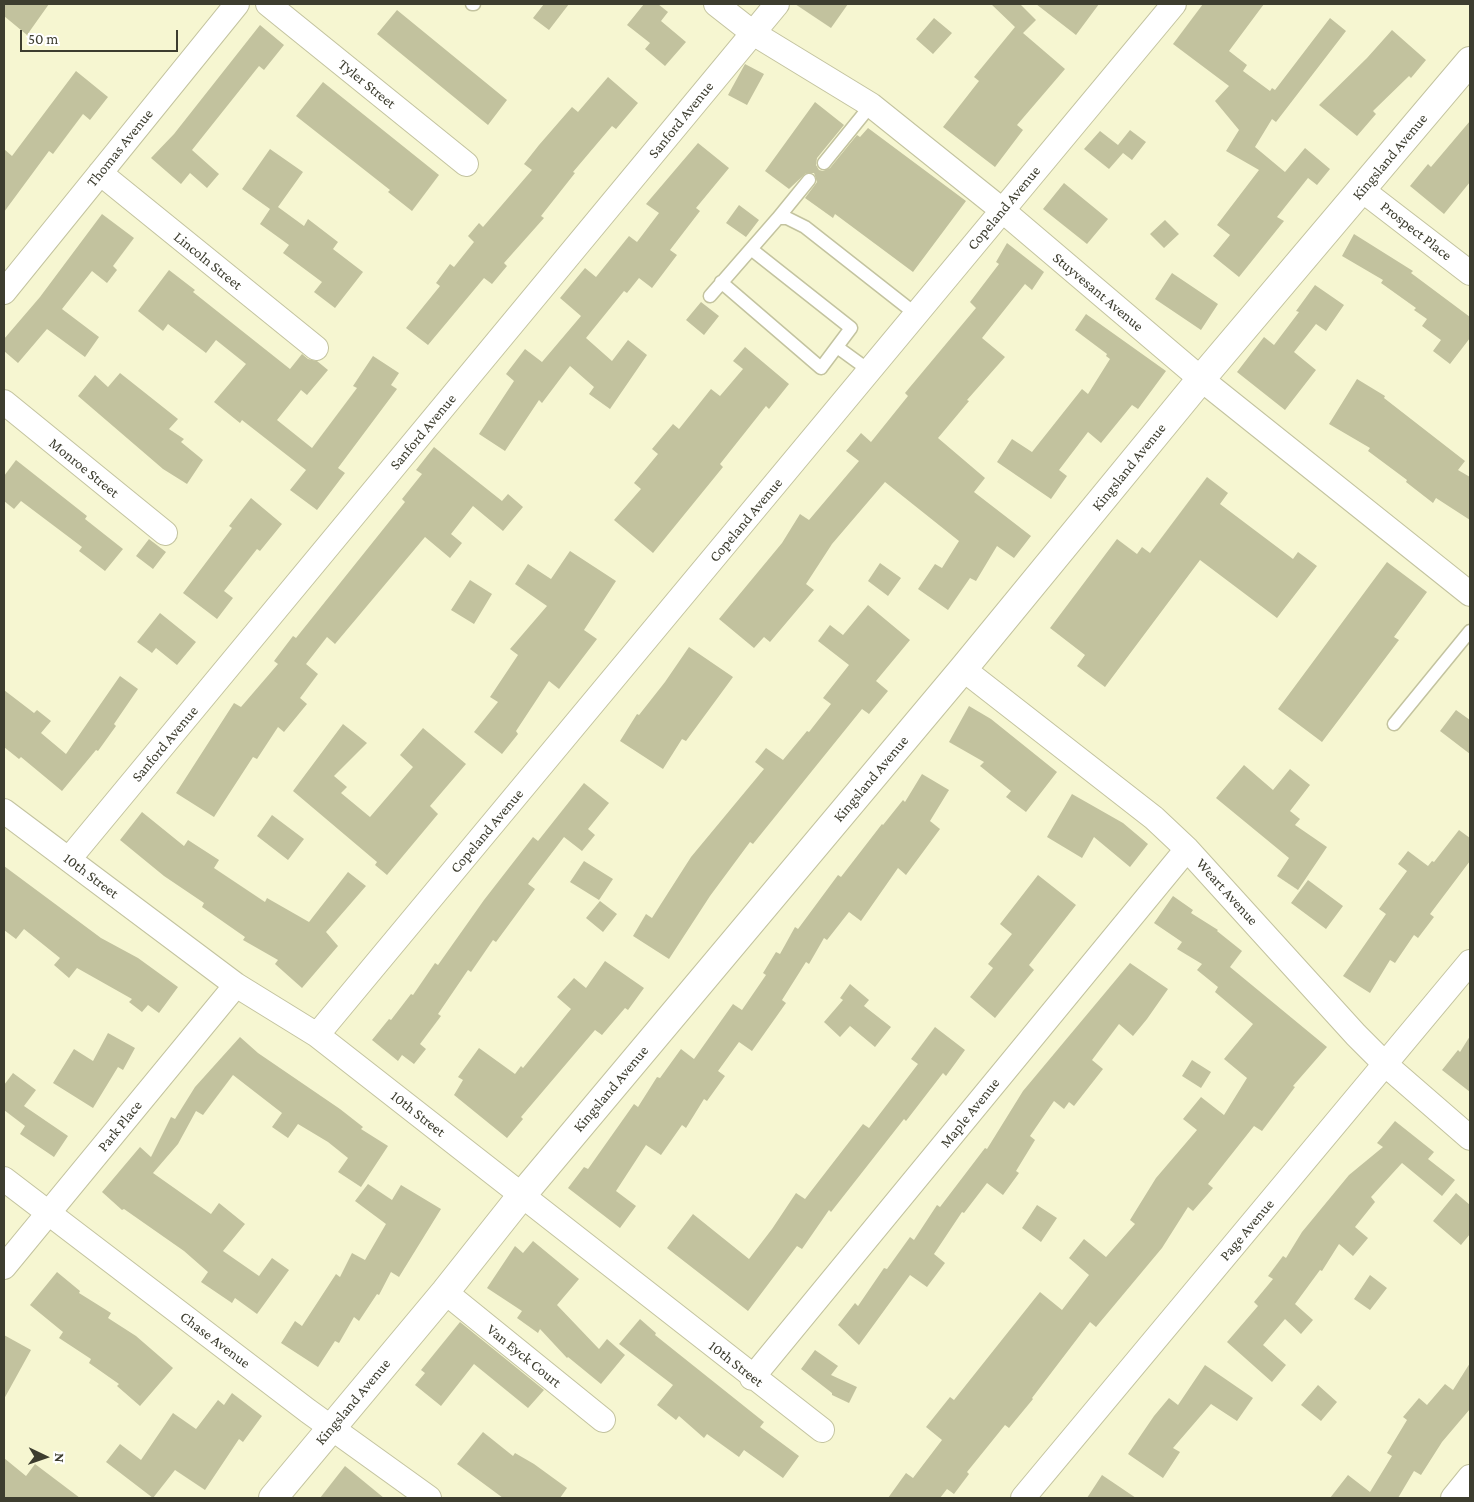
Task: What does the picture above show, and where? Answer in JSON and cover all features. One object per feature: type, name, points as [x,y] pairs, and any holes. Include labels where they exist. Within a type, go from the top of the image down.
[{"type":"main road","name":"Kingsland Avenue","points":[[273,1498],[522,1195],[963,669],[1201,379],[1470,61]]},
{"type":"street","name":"Thomas Avenue","points":[[4,292],[237,4]]},
{"type":"street","name":"Tyler Street","points":[[268,4],[466,164]]},
{"type":"street","name":"Stuyvesant Avenue","points":[[716,4],[753,33],[871,105],[1002,210],[1201,379],[1470,594]]},
{"type":"street","name":"Sanford Avenue","points":[[69,859],[777,4]]},
{"type":"street","name":"Copeland Avenue","points":[[317,1036],[1174,4]]},
{"type":"street","name":"Lincoln Street","points":[[100,173],[316,348]]},
{"type":"street","name":"Prospect Place","points":[[1362,190],[1470,273]]},
{"type":"street","name":"Monroe Street","points":[[4,402],[165,533]]},
{"type":"street","name":"Weart Avenue","points":[[963,669],[1154,818],[1187,849],[1356,1035],[1386,1065],[1470,1138]]},
{"type":"street","name":"10th Street","points":[[4,811],[236,985],[317,1036],[522,1195],[752,1378],[822,1430]]},
{"type":"street","name":"Maple Avenue","points":[[752,1378],[1187,849]]},
{"type":"street","name":"Page Avenue","points":[[1023,1498],[1470,962]]},
{"type":"street","name":"Park Place","points":[[4,1267],[236,985]]},
{"type":"street","name":"Chase Avenue","points":[[4,1179],[332,1428],[429,1498]]},
{"type":"street","name":"Van Eyck Court","points":[[444,1292],[603,1420]]},
{"type":"street","points":[[1453,1498],[1470,1477]]},
{"type":"lane","points":[[824,163],[871,105]]},
{"type":"lane","points":[[710,296],[809,180]]},
{"type":"lane","points":[[778,218],[787,218],[804,227],[917,315]]},
{"type":"lane","points":[[722,282],[821,368],[851,328],[750,249]]},
{"type":"lane","points":[[838,347],[870,371]]},
{"type":"lane","points":[[1394,724],[1470,631]]},
{"type":"building","points":[[4,4],[49,4],[27,35],[4,16]]},
{"type":"building","points":[[544,4],[569,4],[549,30],[533,18]]},
{"type":"building","points":[[644,4],[658,4],[668,12],[661,21],[686,42],[665,66],[645,49],[650,43],[627,25]]},
{"type":"building","points":[[795,4],[848,4],[831,28]]},
{"type":"building","points":[[991,4],[1020,4],[1036,20],[1023,33],[1065,69],[1017,125],[1023,130],[995,167],[943,127],[979,81],[974,77],[1015,27]]},
{"type":"building","points":[[1036,4],[1099,4],[1076,35]]},
{"type":"building","points":[[1203,4],[1264,4],[1229,51],[1247,65],[1243,71],[1270,91],[1272,88],[1275,90],[1330,18],[1346,31],[1276,122],[1272,119],[1255,147],[1285,172],[1305,148],[1330,169],[1317,185],[1308,178],[1277,217],[1284,221],[1239,277],[1213,256],[1230,235],[1217,225],[1259,170],[1226,151],[1239,130],[1215,101],[1229,86],[1173,44]]},
{"type":"building","points":[[397,10],[507,100],[488,125],[377,34]]},
{"type":"building","points":[[934,18],[952,33],[933,54],[916,39]]},
{"type":"building","points":[[260,25],[284,45],[264,70],[259,66],[192,150],[219,174],[207,188],[190,173],[181,184],[151,158],[174,134]]},
{"type":"building","points":[[1392,30],[1426,60],[1411,78],[1409,76],[1373,111],[1376,114],[1357,136],[1319,105],[1367,58]]},
{"type":"building","points":[[745,64],[764,74],[747,105],[728,95]]},
{"type":"building","points":[[76,71],[108,97],[90,120],[83,114],[53,154],[49,151],[4,212],[4,149],[12,156]]},
{"type":"building","points":[[608,77],[638,103],[616,129],[612,126],[573,172],[575,173],[541,216],[544,218],[504,263],[507,266],[492,284],[484,278],[428,345],[406,328],[440,286],[436,283],[450,264],[454,267],[474,242],[468,236],[479,223],[483,227],[532,170],[524,164],[539,145],[572,107],[578,112]]},
{"type":"building","points":[[323,82],[439,175],[412,211],[388,192],[390,190],[296,116]]},
{"type":"building","points":[[815,102],[844,125],[817,158],[816,165],[819,170],[823,171],[830,168],[857,135],[860,137],[868,128],[966,201],[913,272],[835,214],[833,218],[805,198],[817,182],[814,173],[806,173],[789,189],[765,171]]},
{"type":"building","points":[[1470,121],[1470,182],[1444,214],[1410,186],[1428,164],[1431,167]]},
{"type":"building","points":[[1130,130],[1146,142],[1132,160],[1123,153],[1109,169],[1084,149],[1100,131],[1118,145]]},
{"type":"building","points":[[698,143],[729,168],[696,208],[700,211],[670,250],[677,255],[652,288],[639,278],[627,293],[624,291],[586,338],[612,361],[628,340],[647,355],[610,409],[589,394],[594,387],[570,366],[542,403],[539,400],[505,451],[479,434],[514,381],[506,374],[525,349],[542,362],[581,316],[560,298],[585,268],[596,277],[629,236],[637,242],[659,213],[646,204]]},
{"type":"building","points":[[270,149],[303,172],[278,207],[304,226],[308,219],[338,242],[333,249],[363,272],[335,308],[314,292],[322,282],[283,253],[289,245],[260,224],[270,209],[242,189]]},
{"type":"building","points":[[1064,183],[1108,219],[1087,244],[1043,209]]},
{"type":"building","points":[[739,205],[759,220],[746,237],[726,223]]},
{"type":"building","points":[[102,214],[134,238],[113,266],[117,270],[107,283],[92,271],[62,309],[99,337],[85,357],[47,329],[18,363],[4,351],[4,339],[40,297]]},
{"type":"building","points":[[1165,220],[1179,234],[1164,248],[1150,234]]},
{"type":"building","points":[[1354,234],[1413,271],[1411,273],[1470,317],[1470,338],[1450,364],[1433,351],[1441,340],[1422,326],[1427,319],[1414,310],[1416,308],[1381,283],[1383,280],[1342,256]]},
{"type":"building","points":[[1007,243],[1044,272],[1032,290],[1025,284],[982,338],[1005,357],[967,400],[969,401],[938,438],[985,478],[974,492],[1031,536],[1014,558],[997,546],[976,581],[970,578],[948,610],[918,589],[935,564],[942,568],[959,541],[885,482],[832,544],[806,584],[814,590],[770,642],[764,637],[754,648],[719,619],[782,543],[800,514],[809,520],[859,461],[846,451],[861,433],[871,442],[908,396],[905,393],[976,308],[970,302],[999,264],[996,262]]},
{"type":"building","points":[[169,270],[195,290],[193,292],[290,369],[302,354],[308,359],[317,361],[328,370],[307,395],[301,390],[277,420],[312,448],[357,388],[353,386],[373,356],[399,373],[391,385],[397,389],[338,468],[345,473],[317,510],[290,490],[306,470],[242,420],[240,423],[214,402],[246,364],[216,340],[206,353],[168,324],[163,331],[138,311]]},
{"type":"building","points":[[1172,273],[1218,304],[1201,330],[1155,299]]},
{"type":"building","points":[[1315,285],[1344,305],[1326,331],[1316,324],[1294,352],[1316,370],[1285,410],[1237,372],[1264,337],[1274,345],[1299,312],[1296,311]]},
{"type":"building","points":[[701,302],[719,316],[704,335],[686,320]]},
{"type":"building","points":[[1086,314],[1166,371],[1138,409],[1132,405],[1101,443],[1088,432],[1059,470],[1067,476],[1051,499],[997,462],[1012,439],[1032,452],[1082,389],[1088,394],[1110,359],[1106,356],[1107,354],[1075,330]]},
{"type":"building","points":[[745,347],[789,384],[769,409],[766,406],[720,464],[723,467],[653,553],[614,520],[641,489],[634,483],[658,454],[652,449],[673,424],[679,429],[711,389],[720,396],[743,369],[733,361]]},
{"type":"building","points":[[120,373],[178,419],[169,429],[184,439],[181,442],[203,460],[187,484],[163,469],[78,396],[95,375],[108,387]]},
{"type":"building","points":[[1357,379],[1385,396],[1384,398],[1465,461],[1458,470],[1470,477],[1470,520],[1436,498],[1433,503],[1406,482],[1407,480],[1368,451],[1370,448],[1329,424]]},
{"type":"building","points":[[434,447],[502,501],[508,494],[523,507],[503,531],[473,506],[451,534],[462,543],[450,558],[425,537],[335,644],[327,637],[306,664],[318,674],[300,698],[307,704],[284,732],[278,727],[257,759],[253,757],[214,817],[176,793],[234,703],[241,707],[278,664],[274,661],[293,636],[296,638],[405,502],[402,499],[422,474],[416,470]]},
{"type":"building","points":[[16,460],[87,516],[85,519],[123,549],[105,571],[79,551],[82,547],[21,501],[14,509],[4,501],[4,476]]},
{"type":"building","points":[[1207,477],[1228,493],[1220,504],[1293,559],[1298,552],[1317,566],[1277,618],[1200,560],[1105,687],[1077,666],[1085,655],[1050,628],[1117,539],[1137,554],[1142,547],[1150,553]]},
{"type":"building","points":[[251,498],[282,524],[260,551],[257,549],[224,591],[233,598],[217,619],[183,593],[232,528],[229,526]]},
{"type":"building","points":[[149,539],[166,552],[153,569],[136,556]]},
{"type":"building","points":[[570,551],[616,581],[584,630],[597,639],[559,689],[549,681],[516,731],[518,734],[502,754],[474,732],[498,702],[490,697],[518,655],[510,649],[547,606],[515,584],[528,564],[551,579]]},
{"type":"building","points":[[1387,562],[1427,592],[1394,637],[1399,640],[1322,742],[1278,709]]},
{"type":"building","points":[[880,563],[901,578],[888,596],[868,581]]},
{"type":"building","points":[[470,580],[492,594],[474,624],[451,610]]},
{"type":"building","points":[[868,605],[910,640],[876,681],[888,691],[869,714],[862,709],[753,844],[750,842],[710,896],[669,959],[633,936],[646,914],[652,918],[691,857],[764,769],[755,762],[766,748],[783,760],[807,731],[809,732],[831,704],[823,698],[849,665],[818,641],[830,625],[843,635]]},
{"type":"building","points":[[160,613],[196,642],[177,665],[156,648],[152,653],[137,642]]},
{"type":"building","points":[[689,647],[733,677],[686,741],[682,739],[663,769],[620,741],[637,714],[639,715],[665,682]]},
{"type":"building","points":[[120,676],[138,689],[114,724],[116,726],[98,751],[96,750],[62,791],[21,757],[19,759],[4,747],[4,690],[34,713],[37,710],[51,721],[41,733],[66,754]]},
{"type":"building","points":[[969,706],[991,719],[1057,772],[1026,812],[1006,797],[1011,791],[980,766],[984,762],[949,742]]},
{"type":"building","points":[[1456,710],[1470,720],[1470,754],[1440,731]]},
{"type":"building","points":[[343,724],[367,743],[334,776],[347,787],[341,793],[370,817],[413,767],[400,755],[423,728],[466,764],[430,806],[438,814],[387,875],[375,865],[377,862],[293,791]]},
{"type":"building","points":[[1244,765],[1273,790],[1290,769],[1310,785],[1290,811],[1300,819],[1295,825],[1327,847],[1298,890],[1277,876],[1289,858],[1216,798]]},
{"type":"building","points":[[922,774],[949,790],[930,821],[940,829],[906,875],[898,868],[861,921],[849,912],[827,940],[824,938],[809,964],[806,962],[782,1000],[786,1003],[752,1051],[739,1042],[718,1071],[725,1076],[707,1101],[704,1099],[686,1128],[682,1125],[661,1155],[646,1145],[616,1191],[636,1206],[620,1228],[568,1188],[584,1167],[588,1169],[634,1104],[638,1107],[657,1077],[660,1078],[681,1049],[694,1059],[733,1004],[742,1010],[766,975],[763,973],[776,952],[780,954],[795,927],[798,929],[838,875],[841,877],[882,824],[903,800],[905,802]]},
{"type":"building","points":[[584,783],[609,803],[588,829],[595,835],[582,851],[564,837],[528,884],[535,889],[496,942],[493,940],[471,972],[468,970],[438,1014],[441,1016],[420,1044],[426,1049],[414,1064],[402,1055],[398,1061],[372,1040],[389,1019],[391,1020],[411,994],[413,995],[435,963],[438,965],[484,900],[533,837],[538,841]]},
{"type":"building","points":[[1072,794],[1123,823],[1148,844],[1130,867],[1094,837],[1082,858],[1047,837]]},
{"type":"building","points":[[142,812],[184,846],[188,840],[219,860],[214,868],[265,902],[267,898],[309,922],[348,872],[366,886],[326,932],[338,946],[302,988],[275,964],[278,960],[243,940],[245,937],[202,907],[204,903],[164,876],[120,840]]},
{"type":"building","points":[[272,815],[304,839],[288,860],[257,836]]},
{"type":"building","points":[[1459,830],[1470,838],[1470,861],[1430,914],[1434,917],[1418,938],[1414,935],[1395,963],[1390,960],[1370,993],[1343,976],[1386,914],[1379,909],[1407,871],[1398,864],[1408,851],[1428,866],[1432,861],[1434,862]]},
{"type":"building","points":[[584,861],[613,879],[599,900],[570,882]]},
{"type":"building","points":[[4,866],[101,938],[138,958],[178,987],[159,1013],[148,1005],[142,1012],[129,1002],[132,999],[77,968],[69,978],[54,965],[60,958],[24,929],[16,939],[4,930]]},
{"type":"building","points":[[1038,875],[1076,905],[1029,965],[1034,970],[995,1018],[970,997],[993,968],[988,964],[1012,934],[1000,924]]},
{"type":"building","points":[[1308,880],[1343,906],[1326,929],[1291,903]]},
{"type":"building","points":[[1173,896],[1193,910],[1191,913],[1218,930],[1242,951],[1230,967],[1327,1047],[1293,1086],[1295,1087],[1262,1131],[1254,1126],[1208,1184],[1213,1188],[1193,1211],[1188,1207],[1162,1248],[1096,1327],[1090,1322],[1033,1399],[1009,1428],[1005,1425],[967,1472],[969,1474],[954,1494],[947,1489],[940,1498],[888,1498],[906,1473],[913,1478],[942,1440],[926,1427],[950,1397],[954,1400],[1040,1292],[1062,1310],[1089,1275],[1069,1258],[1084,1239],[1106,1257],[1135,1224],[1130,1220],[1156,1178],[1197,1130],[1183,1119],[1201,1097],[1224,1115],[1247,1078],[1224,1059],[1253,1024],[1215,992],[1218,987],[1197,970],[1202,964],[1177,949],[1182,942],[1154,923]]},
{"type":"building","points":[[600,901],[617,914],[603,932],[586,918]]},
{"type":"building","points":[[605,961],[644,988],[628,1010],[625,1008],[602,1035],[595,1030],[521,1117],[523,1119],[507,1138],[454,1095],[463,1080],[458,1077],[479,1048],[515,1074],[521,1066],[523,1068],[571,1009],[557,997],[574,978],[586,988]]},
{"type":"building","points":[[1130,963],[1168,989],[1147,1019],[1133,1036],[1119,1024],[1092,1060],[1103,1069],[1074,1106],[1069,1102],[1064,1109],[1054,1101],[1030,1136],[1035,1140],[1016,1171],[1019,1173],[1003,1195],[987,1183],[964,1213],[962,1212],[934,1254],[945,1263],[927,1287],[910,1275],[859,1345],[838,1325],[855,1303],[858,1306],[884,1268],[887,1269],[910,1237],[914,1240],[937,1205],[940,1207],[985,1148],[987,1149],[1023,1091]]},
{"type":"building","points":[[850,984],[869,1000],[864,1006],[891,1027],[875,1047],[850,1026],[840,1037],[824,1022],[843,1000],[840,998]]},
{"type":"building","points":[[935,1027],[965,1050],[946,1076],[943,1073],[906,1121],[904,1119],[831,1212],[829,1210],[802,1249],[797,1246],[748,1311],[667,1248],[693,1214],[749,1259],[796,1193],[805,1199],[863,1124],[869,1128],[918,1064],[911,1059]]},
{"type":"building","points":[[108,1033],[135,1048],[123,1070],[118,1067],[93,1108],[53,1083],[74,1049],[93,1061]]},
{"type":"building","points":[[1470,1036],[1470,1092],[1442,1070],[1458,1050],[1460,1052]]},
{"type":"building","points":[[240,1037],[258,1053],[340,1109],[363,1127],[361,1129],[388,1146],[361,1187],[338,1172],[348,1158],[328,1142],[298,1124],[288,1138],[272,1127],[282,1113],[233,1075],[203,1115],[196,1111],[178,1144],[153,1173],[211,1214],[219,1203],[245,1224],[223,1251],[259,1276],[272,1258],[289,1270],[257,1314],[235,1298],[232,1303],[201,1282],[208,1272],[184,1251],[124,1209],[122,1210],[102,1192],[140,1147],[151,1157],[171,1117],[175,1119],[195,1087]]},
{"type":"building","points":[[1192,1060],[1211,1072],[1201,1088],[1182,1076]]},
{"type":"building","points":[[13,1073],[36,1090],[24,1106],[68,1136],[54,1157],[20,1134],[25,1126],[4,1110],[4,1085]]},
{"type":"building","points":[[1395,1121],[1434,1152],[1428,1159],[1455,1180],[1442,1196],[1402,1163],[1371,1197],[1375,1202],[1355,1227],[1368,1238],[1353,1256],[1339,1244],[1322,1271],[1320,1270],[1295,1304],[1313,1320],[1301,1334],[1285,1319],[1263,1345],[1286,1365],[1272,1382],[1227,1342],[1258,1306],[1254,1302],[1273,1279],[1268,1276],[1283,1256],[1286,1258],[1302,1232],[1349,1175],[1383,1147],[1377,1143]]},
{"type":"building","points":[[368,1184],[392,1200],[401,1185],[441,1209],[399,1277],[391,1272],[379,1295],[377,1294],[359,1321],[354,1317],[339,1343],[335,1341],[318,1367],[281,1343],[295,1321],[302,1326],[336,1274],[340,1277],[352,1253],[365,1260],[386,1224],[355,1201]]},
{"type":"building","points":[[1456,1193],[1470,1205],[1470,1234],[1461,1245],[1433,1221]]},
{"type":"building","points":[[1037,1205],[1057,1218],[1041,1242],[1022,1228]]},
{"type":"building","points":[[533,1241],[579,1279],[557,1305],[599,1349],[607,1339],[625,1355],[601,1384],[567,1358],[540,1329],[538,1333],[517,1318],[522,1311],[487,1288],[515,1246],[523,1253]]},
{"type":"building","points":[[57,1272],[80,1291],[79,1293],[111,1313],[108,1318],[136,1336],[173,1368],[140,1406],[117,1386],[119,1384],[89,1363],[91,1359],[59,1338],[63,1332],[30,1305]]},
{"type":"building","points":[[1370,1275],[1387,1288],[1370,1310],[1354,1299]]},
{"type":"building","points":[[640,1319],[656,1333],[655,1335],[764,1422],[760,1427],[799,1456],[783,1478],[744,1450],[739,1457],[707,1434],[704,1438],[679,1416],[676,1420],[657,1405],[673,1385],[619,1344]]},
{"type":"building","points":[[460,1322],[544,1390],[528,1408],[474,1364],[441,1406],[415,1385],[425,1373],[421,1370]]},
{"type":"building","points":[[4,1335],[31,1350],[4,1399]]},
{"type":"building","points":[[815,1350],[838,1366],[831,1375],[857,1387],[849,1403],[832,1395],[832,1393],[801,1369]]},
{"type":"building","points":[[1470,1363],[1470,1409],[1442,1442],[1421,1475],[1414,1471],[1398,1498],[1330,1498],[1348,1475],[1370,1492],[1392,1456],[1387,1453],[1407,1420],[1403,1417],[1419,1398],[1427,1405],[1445,1384],[1453,1390]]},
{"type":"building","points":[[1205,1365],[1253,1398],[1237,1421],[1211,1404],[1173,1448],[1180,1452],[1163,1478],[1128,1454],[1169,1398],[1178,1405]]},
{"type":"building","points":[[1318,1385],[1337,1402],[1321,1421],[1301,1405]]},
{"type":"building","points":[[232,1393],[262,1416],[243,1442],[239,1439],[205,1490],[175,1470],[153,1498],[106,1462],[120,1444],[141,1460],[173,1413],[196,1429],[218,1400],[224,1405]]},
{"type":"building","points":[[483,1432],[513,1456],[515,1453],[534,1464],[567,1488],[560,1498],[503,1498],[457,1464]]},
{"type":"building","points":[[4,1458],[26,1476],[35,1464],[80,1498],[4,1498]]},
{"type":"building","points":[[345,1466],[384,1498],[320,1498]]},
{"type":"building","points":[[1102,1475],[1136,1498],[1087,1498]]}]
